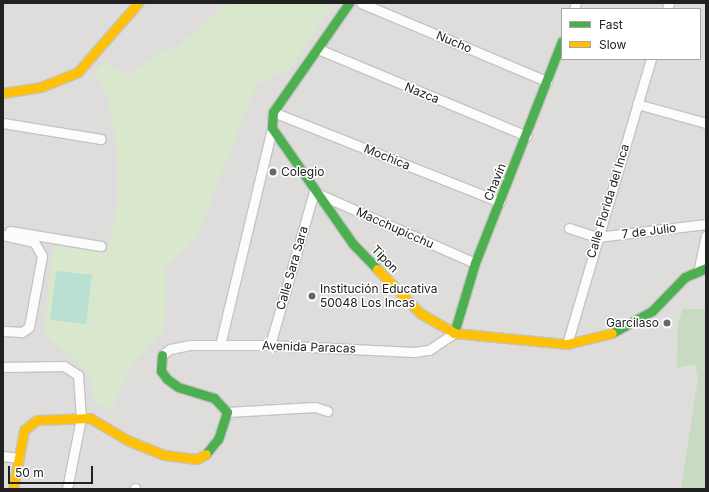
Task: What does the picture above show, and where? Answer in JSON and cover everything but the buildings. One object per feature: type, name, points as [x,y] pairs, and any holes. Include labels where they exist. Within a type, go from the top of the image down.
[{"type":"street","points":[[3,92],[41,87],[78,72],[138,3]]},
{"type":"street","points":[[220,345],[272,128],[273,112],[349,3]]},
{"type":"street","name":"Nucho","points":[[361,3],[547,81]]},
{"type":"street","name":"Chavín","points":[[454,333],[476,263],[527,136],[561,44]]},
{"type":"street","name":"Nazca","points":[[318,49],[527,136]]},
{"type":"street","name":"Calle Florida del Inca","points":[[567,344],[597,237],[651,60]]},
{"type":"street","points":[[637,104],[706,123]]},
{"type":"street","name":"Mochica","points":[[273,112],[500,202]]},
{"type":"street","points":[[3,123],[101,139]]},
{"type":"street","name":"Tipon","points":[[272,128],[314,192],[353,244],[420,313],[454,333],[567,344],[611,333],[652,311],[685,277],[702,268]]},
{"type":"street","name":"Macchupicchu","points":[[314,192],[476,263]]},
{"type":"street","name":"Calle Sara Sara","points":[[270,345],[314,192]]},
{"type":"street","name":"7 de Julio","points":[[569,228],[597,237],[706,224]]},
{"type":"street","points":[[3,230],[100,246]]},
{"type":"street","points":[[3,235],[34,242],[42,256],[29,327],[22,332],[3,331]]},
{"type":"street","points":[[702,268],[706,236]]},
{"type":"street","name":"Avenida Paracas","points":[[227,412],[214,398],[178,387],[167,379],[161,371],[162,355],[170,349],[190,345],[270,345],[414,352],[429,350],[454,333]]},
{"type":"street","points":[[3,367],[53,365],[74,369],[81,386],[81,418],[67,489]]},
{"type":"street","points":[[13,489],[21,440],[30,424],[81,418],[95,419],[127,440],[164,455],[197,459],[218,439],[227,412],[315,407],[327,411]]},
{"type":"street","points":[[3,456],[19,458]]},
{"type":"shaded area","points":[[3,3],[706,3],[706,489],[3,489]]},
{"type":"green space","points":[[227,3],[333,3],[289,71],[257,83],[197,237],[166,266],[165,329],[131,365],[111,411],[94,402],[89,373],[44,333],[53,245],[107,254],[118,198],[117,148],[107,94],[93,74],[106,61],[127,76],[162,50],[175,49]]},
{"type":"green space","points":[[56,271],[92,275],[86,324],[50,320]]},
{"type":"green space","points":[[683,309],[706,309],[706,489],[681,489],[698,378],[695,364],[677,368],[678,322]]},
{"type":"traffic: fast","points":[[349,3],[273,112],[272,128],[353,244],[377,269]]},
{"type":"traffic: fast","points":[[454,333],[475,263],[561,44]]},
{"type":"traffic: fast","points":[[612,333],[652,311],[685,277],[706,268]]},
{"type":"traffic: fast","points":[[162,355],[161,371],[167,379],[178,387],[214,398],[227,412],[218,439],[206,454]]},
{"type":"traffic: slow","points":[[3,93],[41,87],[78,72],[138,3]]},
{"type":"traffic: slow","points":[[377,269],[420,313],[454,333],[567,344],[612,333]]},
{"type":"traffic: slow","points":[[13,489],[24,430],[37,420],[90,418],[127,440],[164,455],[197,459],[206,454]]},
{"type":"place","name":"Colegio","points":[[273,172]]},
{"type":"place","name":"Institución Educativa 50048 Los Incas","points":[[312,296]]},
{"type":"place","name":"Garcilaso","points":[[667,323]]}]
